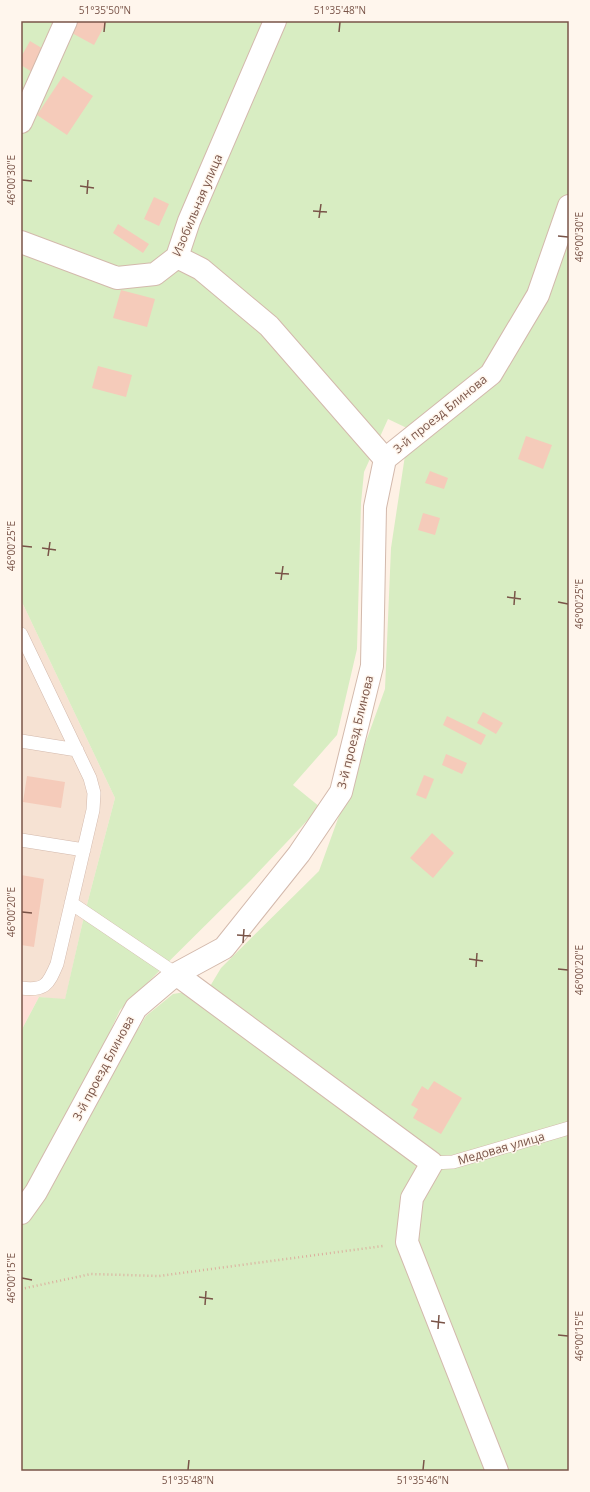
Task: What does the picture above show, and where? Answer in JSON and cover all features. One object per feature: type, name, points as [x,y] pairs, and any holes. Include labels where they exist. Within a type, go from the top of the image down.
[{"type":"street","points":[[21,122],[66,21]]},
{"type":"street","name":"Изобильная улица","points":[[21,242],[117,278],[155,274],[177,257],[189,221],[276,21]]},
{"type":"street","name":"3-й проезд Блинова","points":[[21,1213],[36,1192],[136,1008],[176,974],[224,948],[299,854],[341,792],[372,666],[374,507],[385,459],[491,374],[538,295],[569,206]]},
{"type":"street","points":[[177,257],[201,270],[269,326],[385,459]]},
{"type":"street","points":[[176,974],[432,1163],[412,1198],[407,1242],[497,1471]]},
{"type":"lane","points":[[21,634],[90,778],[94,793],[84,850],[57,964],[50,981],[38,989],[21,988]]},
{"type":"lane","points":[[21,741],[77,750]]},
{"type":"lane","points":[[21,840],[84,850]]},
{"type":"lane","points":[[71,903],[176,974]]},
{"type":"lane","name":"Медовая улица","points":[[432,1163],[453,1162],[569,1128]]},
{"type":"path","points":[[21,1289],[91,1274],[160,1276],[407,1242]]},
{"type":"shaded area","points":[[21,600],[115,798],[85,912],[65,1000],[21,995]]},
{"type":"shaded area","points":[[21,995],[39,997],[21,1031]]},
{"type":"green space","points":[[21,21],[569,21],[569,1471],[21,1471],[21,1218],[146,1016],[173,994],[209,988],[221,968],[319,871],[385,689],[391,548],[409,429],[388,419],[364,472],[361,503],[357,649],[337,735],[293,785],[320,807],[250,881],[120,1010],[72,1114],[21,1201],[21,1031],[39,997],[65,999],[85,912],[115,798],[21,600]]},
{"type":"building","points":[[76,21],[103,21],[106,23],[94,45],[70,32]]},
{"type":"building","points":[[30,41],[45,50],[32,72],[21,65],[21,57]]},
{"type":"building","points":[[63,76],[93,96],[67,135],[37,115]]},
{"type":"building","points":[[154,197],[169,204],[159,226],[144,219]]},
{"type":"building","points":[[118,224],[149,244],[143,253],[113,233]]},
{"type":"building","points":[[121,290],[155,299],[147,327],[113,318]]},
{"type":"building","points":[[98,366],[132,375],[126,397],[92,388]]},
{"type":"building","points":[[526,436],[552,445],[543,469],[518,459]]},
{"type":"building","points":[[430,471],[448,478],[444,489],[425,483]]},
{"type":"building","points":[[423,513],[440,518],[435,535],[418,530]]},
{"type":"building","points":[[483,712],[503,723],[496,734],[477,723]]},
{"type":"building","points":[[447,716],[486,735],[481,745],[443,725]]},
{"type":"building","points":[[446,754],[467,763],[462,774],[442,765]]},
{"type":"building","points":[[424,775],[434,779],[426,799],[416,795]]},
{"type":"building","points":[[27,776],[65,782],[61,808],[23,802]]},
{"type":"building","points":[[432,833],[454,853],[433,878],[410,858]]},
{"type":"building","points":[[21,875],[44,879],[34,947],[21,945]]},
{"type":"building","points":[[434,1081],[462,1098],[441,1134],[413,1118],[418,1109],[411,1105],[422,1086],[428,1090]]}]
